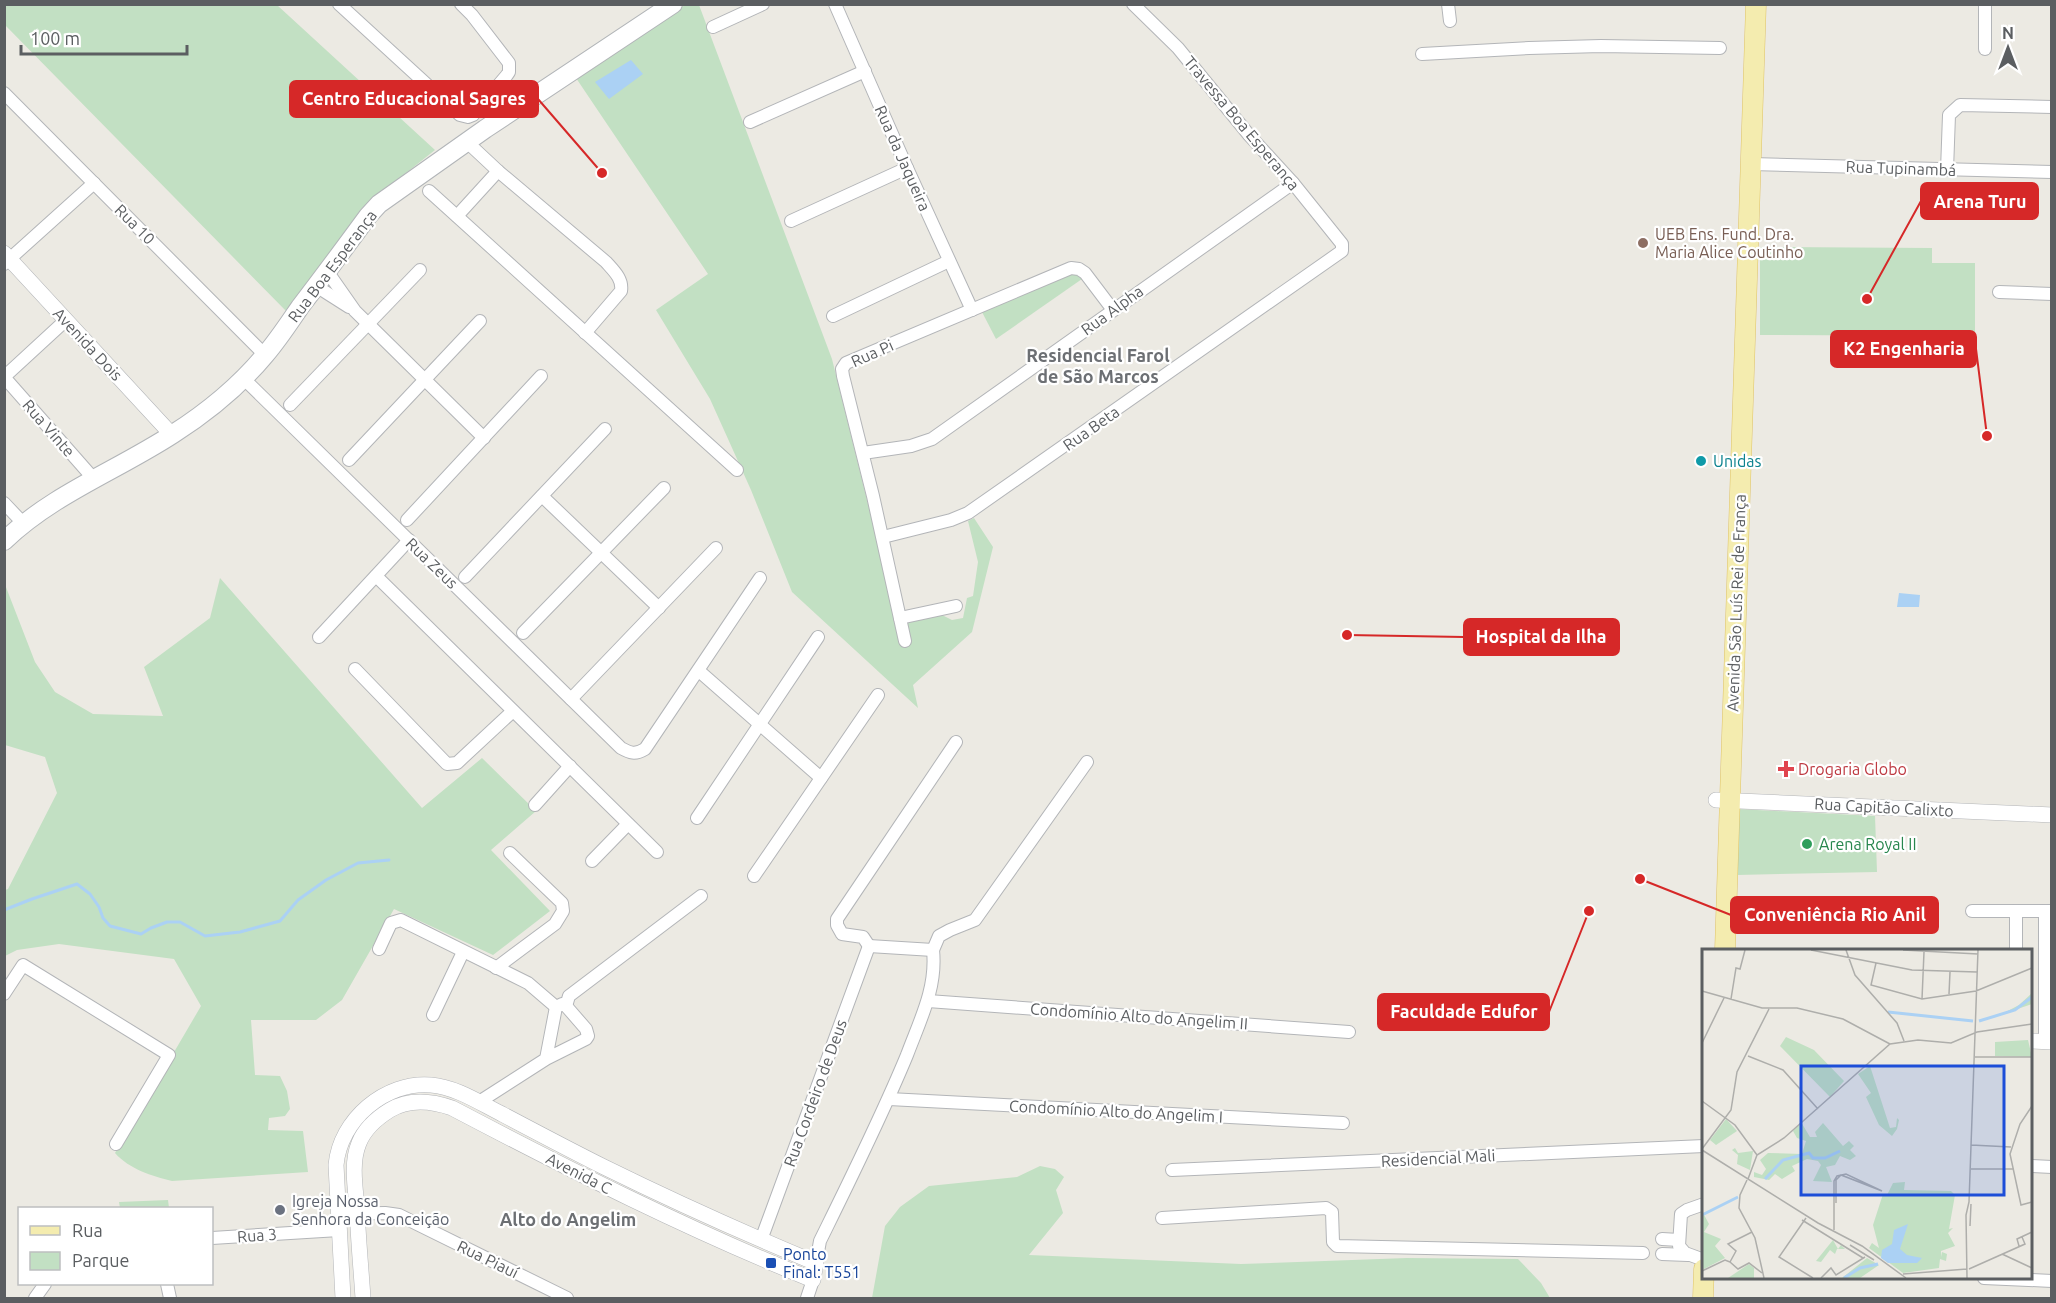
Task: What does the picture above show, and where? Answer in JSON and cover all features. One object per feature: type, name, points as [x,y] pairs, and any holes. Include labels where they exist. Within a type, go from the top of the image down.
[{"type":"main road","name":"Rua Boa Esperança","points":[[4,542],[23,523],[93,478],[172,435],[243,378],[265,355],[379,204],[485,129],[674,4]]},
{"type":"main road","name":"Avenida São Luís Rei de França","points":[[1725,949],[1723,800],[1743,4]]},
{"type":"main road","name":"Avenida São Luís Rei de França","points":[[1712,949],[1723,800],[1756,4]]},
{"type":"main road","points":[[1703,1299],[1704,1279]]},
{"type":"main road","points":[[1716,1279],[1716,1299]]},
{"type":"street","points":[[339,4],[460,115],[468,117],[473,115],[507,75],[510,67],[472,15],[461,4]]},
{"type":"street","points":[[713,27],[763,4]]},
{"type":"street","name":"Rua da Jaqueira","points":[[835,4],[972,310]]},
{"type":"street","name":"Travessa Boa Esperança","points":[[1133,4],[1178,48],[1293,183],[1343,248]]},
{"type":"street","points":[[1448,4],[1450,21]]},
{"type":"street","points":[[1985,4],[1985,49]]},
{"type":"street","points":[[1422,54],[1601,46],[1720,48]]},
{"type":"street","points":[[750,122],[865,71]]},
{"type":"street","name":"Rua 10","points":[[4,93],[265,355]]},
{"type":"street","points":[[1947,170],[1948,115],[1956,107],[1960,105],[2052,107]]},
{"type":"street","points":[[473,115],[485,129]]},
{"type":"street","points":[[467,142],[606,262],[621,281],[621,291],[585,333]]},
{"type":"street","name":"Rua Tupinambá","points":[[1751,164],[2052,172]]},
{"type":"street","points":[[791,221],[907,168]]},
{"type":"street","points":[[457,216],[498,171]]},
{"type":"street","points":[[6,258],[94,183]]},
{"type":"street","name":"Rua Alpha","points":[[863,453],[911,446],[932,439],[1293,183]]},
{"type":"street","points":[[429,191],[737,470]]},
{"type":"street","name":"Rua Beta","points":[[883,537],[951,520],[977,508],[1342,251],[1343,248]]},
{"type":"street","name":"Avenida Dois","points":[[6,258],[172,435]]},
{"type":"street","points":[[833,316],[949,261]]},
{"type":"street","name":"Rua Pi","points":[[905,641],[883,537],[843,376],[843,366],[1075,268],[1085,273],[1113,310]]},
{"type":"street","points":[[291,405],[420,270]]},
{"type":"street","points":[[327,271],[355,311],[484,438]]},
{"type":"street","points":[[316,286],[355,311]]},
{"type":"street","points":[[1998,292],[2052,294]]},
{"type":"street","points":[[4,377],[66,320]]},
{"type":"street","points":[[349,460],[480,321]]},
{"type":"street","points":[[407,520],[541,376]]},
{"type":"street","name":"Rua Vinte","points":[[4,377],[93,478]]},
{"type":"street","name":"Rua Zeus","points":[[243,378],[621,748],[637,753],[645,749],[699,671]]},
{"type":"street","points":[[465,577],[605,429]]},
{"type":"street","points":[[523,633],[664,488]]},
{"type":"street","points":[[542,496],[659,608]]},
{"type":"street","points":[[4,503],[23,523]]},
{"type":"street","points":[[319,637],[409,540]]},
{"type":"street","points":[[572,699],[716,548]]},
{"type":"street","points":[[376,576],[657,852]]},
{"type":"street","points":[[760,578],[699,671],[821,778]]},
{"type":"street","points":[[900,618],[956,606]]},
{"type":"street","points":[[698,818],[818,636]]},
{"type":"street","points":[[355,669],[447,764],[458,763],[513,711]]},
{"type":"street","points":[[754,876],[878,695]]},
{"type":"street","points":[[933,950],[869,946],[863,937],[843,934],[837,925],[837,919],[956,742]]},
{"type":"street","points":[[807,1299],[820,1242],[889,1099],[928,1001],[934,970],[933,950],[939,936],[975,920],[1087,762]]},
{"type":"street","points":[[535,805],[570,766]]},
{"type":"street","name":"Rua Capitão Calixto","points":[[1723,800],[2052,815]]},
{"type":"street","points":[[592,861],[628,824]]},
{"type":"street","points":[[496,968],[555,924],[563,912],[562,903],[510,853]]},
{"type":"street","points":[[546,1059],[561,1007],[569,996],[701,896]]},
{"type":"street","points":[[1972,910],[2049,911],[2042,1041]]},
{"type":"street","points":[[2016,910],[2016,949]]},
{"type":"street","points":[[379,949],[391,923],[401,920],[528,983],[586,1029],[588,1036],[582,1042],[546,1059],[479,1102]]},
{"type":"street","name":"Rua Cordeiro de Deus","points":[[761,1240],[869,946]]},
{"type":"street","points":[[433,1015],[463,952]]},
{"type":"street","points":[[4,994],[23,965],[169,1055],[116,1144]]},
{"type":"street","name":"Condomínio Alto do Angelim II","points":[[928,1001],[1349,1032]]},
{"type":"street","name":"Avenida C","points":[[339,1222],[337,1154],[350,1125],[375,1101],[396,1090],[418,1084],[451,1089],[605,1167],[761,1240],[816,1263]]},
{"type":"street","name":"Condomínio Alto do Angelim I","points":[[889,1099],[1343,1123]]},
{"type":"street","name":"Avenida C","points":[[357,1214],[355,1162],[359,1143],[372,1123],[394,1108],[424,1101],[452,1108],[597,1184],[813,1280]]},
{"type":"street","name":"Residencial Mali","points":[[1172,1170],[1702,1146]]},
{"type":"street","points":[[2032,1166],[2052,1167]]},
{"type":"street","points":[[597,1184],[605,1167]]},
{"type":"street","points":[[1702,1205],[1681,1214],[1679,1240],[1680,1249],[1702,1259]]},
{"type":"street","points":[[1162,1218],[1326,1208],[1332,1212],[1333,1242],[1337,1246],[1643,1254]]},
{"type":"street","points":[[357,1214],[363,1299]]},
{"type":"street","name":"Rua Piauí","points":[[339,1222],[357,1214],[399,1215],[567,1299]]},
{"type":"street","points":[[339,1222],[344,1299]]},
{"type":"street","name":"Rua 3","points":[[213,1238],[339,1222]]},
{"type":"street","points":[[1662,1239],[1679,1240]]},
{"type":"street","points":[[1662,1254],[1689,1255]]},
{"type":"street","points":[[2007,1279],[2052,1281]]},
{"type":"street","points":[[35,1299],[44,1285]]},
{"type":"green space","points":[[4,5],[277,5],[435,150],[362,208],[287,312],[5,25]]},
{"type":"green space","points":[[685,5],[699,5],[832,359],[898,625],[942,615],[952,620],[963,618],[967,598],[973,596],[978,562],[968,521],[974,518],[993,547],[972,632],[913,685],[918,708],[792,592],[751,490],[710,399],[656,310],[708,274],[576,78]]},
{"type":"green space","points":[[1760,247],[1932,248],[1932,263],[1975,263],[1975,336],[1760,335]]},
{"type":"green space","points":[[1074,271],[1078,272],[1082,279],[996,339],[982,312]]},
{"type":"green space","points":[[220,578],[422,808],[482,758],[536,811],[491,850],[550,911],[493,955],[394,909],[342,1000],[316,1020],[251,1020],[255,1075],[280,1076],[287,1091],[290,1109],[285,1116],[269,1118],[268,1130],[303,1131],[308,1172],[172,1181],[134,1168],[115,1153],[201,1006],[174,959],[59,944],[17,950],[5,956],[5,890],[8,889],[57,793],[45,757],[5,745],[4,582],[35,662],[55,692],[93,714],[163,716],[144,667],[210,618]]},
{"type":"green space","name":"Arena Royal II","points":[[1738,809],[1875,816],[1877,872],[1737,875]]},
{"type":"green space","points":[[1040,1166],[1055,1169],[1064,1177],[1056,1190],[1063,1213],[1029,1255],[1241,1264],[1407,1258],[1518,1259],[1541,1283],[1550,1298],[872,1298],[885,1226],[900,1207],[929,1186],[1017,1177]]},
{"type":"green space","points":[[168,1200],[169,1207],[120,1207],[119,1202]]},
{"type":"water","points":[[631,60],[643,74],[609,99],[595,82]]},
{"type":"water","points":[[1899,593],[1920,595],[1919,607],[1897,607]]},
{"type":"waterway","points":[[4,910],[77,884],[90,894],[110,926],[141,934],[167,922],[180,922],[205,936],[240,932],[280,921],[298,900],[326,880],[358,863],[389,860]]},
{"type":"place","name":"Centro Educacional Sagres","points":[[602,173]]},
{"type":"place","name":"UEB Ens. Fund. Dra. Maria Alice Coutinho","points":[[1643,243]]},
{"type":"place","name":"Arena Turu","points":[[1867,299]]},
{"type":"place","name":"K2 Engenharia","points":[[1987,436]]},
{"type":"place","name":"Unidas","points":[[1701,461]]},
{"type":"place","name":"Hospital da Ilha","points":[[1347,635]]},
{"type":"place","name":"Drogaria Globo","points":[[1786,769]]},
{"type":"place","name":"Arena Royal II","points":[[1807,844]]},
{"type":"place","name":"Conveniência Rio Anil","points":[[1640,879]]},
{"type":"place","name":"Faculdade Edufor","points":[[1589,911]]},
{"type":"place","name":"Igreja Nossa Senhora da Conceição","points":[[280,1210]]},
{"type":"place","name":"Ponto Final: T551","points":[[771,1263]]},
{"type":"district","name":"Residencial Farol de São Marcos","points":[[1098,366]]},
{"type":"district","name":"Alto do Angelim","points":[[568,1220]]}]
